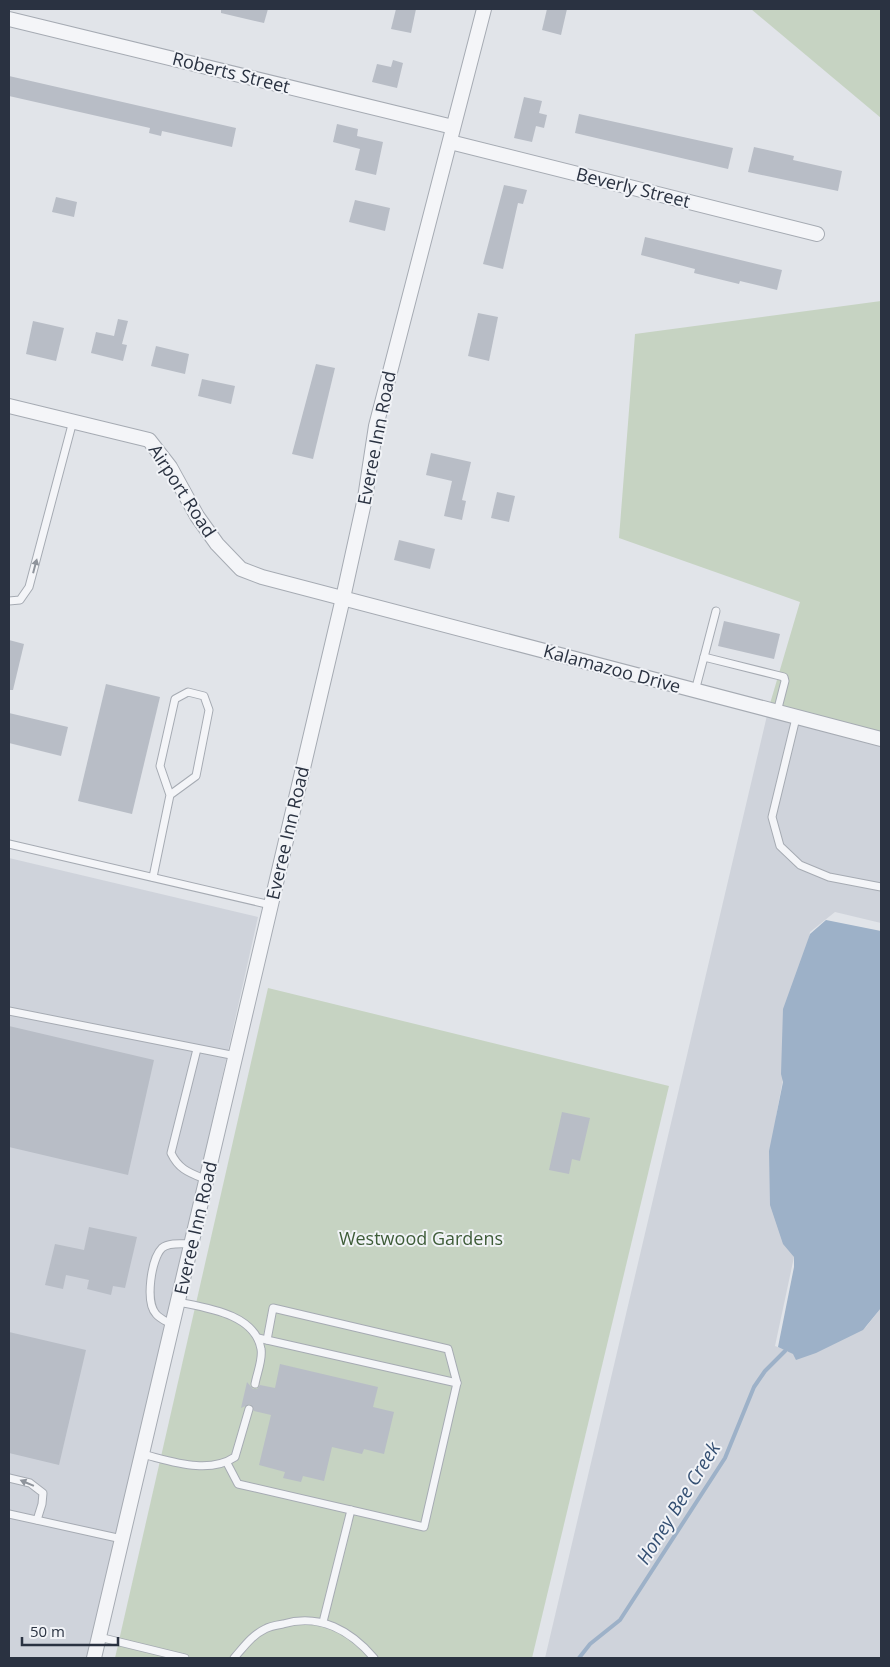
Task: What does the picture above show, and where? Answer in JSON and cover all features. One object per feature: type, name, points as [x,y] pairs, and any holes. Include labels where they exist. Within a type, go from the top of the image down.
[{"type":"street","name":"Everee Inn Road","points":[[94,1658],[366,498],[376,426],[484,9]]},
{"type":"street","name":"Roberts Street","points":[[9,18],[453,127]]},
{"type":"street","name":"Beverly Street","points":[[450,142],[817,234]]},
{"type":"street","name":"Airport Road","points":[[9,406],[149,440],[170,467],[197,516],[217,544],[241,569],[343,598]]},
{"type":"street","name":"Kalamazoo Drive","points":[[343,598],[881,739]]},
{"type":"lane","points":[[9,601],[20,600],[29,587],[73,422]]},
{"type":"lane","points":[[695,691],[716,611]]},
{"type":"lane","points":[[704,657],[784,677],[785,681],[777,712]]},
{"type":"lane","points":[[153,877],[170,795],[160,766],[175,700],[188,692],[204,696],[209,710],[196,776],[170,795]]},
{"type":"lane","points":[[796,718],[772,817],[780,846],[800,865],[829,876],[881,886]]},
{"type":"lane","points":[[9,844],[271,905]]},
{"type":"lane","points":[[9,1010],[236,1056]]},
{"type":"lane","points":[[197,1049],[171,1153],[176,1164],[186,1172],[207,1180]]},
{"type":"lane","points":[[173,1325],[156,1314],[151,1303],[149,1289],[157,1256],[162,1248],[171,1244],[192,1244]]},
{"type":"lane","points":[[178,1302],[216,1310],[242,1322],[257,1334],[262,1351],[256,1384]]},
{"type":"lane","points":[[227,1462],[238,1484],[424,1527],[457,1383],[448,1349],[273,1308],[267,1340]]},
{"type":"lane","points":[[258,1338],[457,1383]]},
{"type":"lane","points":[[142,1454],[191,1466],[227,1462],[235,1457],[249,1410]]},
{"type":"lane","points":[[9,1478],[30,1483],[42,1493],[42,1504],[37,1520]]},
{"type":"lane","points":[[323,1622],[351,1510]]},
{"type":"lane","points":[[9,1514],[122,1539]]},
{"type":"lane","points":[[234,1658],[246,1643],[265,1629],[293,1621],[323,1622],[339,1628],[360,1642],[374,1658]]},
{"type":"lane","points":[[99,1637],[185,1658]]},
{"type":"shaded area","points":[[769,707],[881,739],[881,923],[835,912],[810,932],[776,1117],[785,1213],[794,1257],[775,1346],[799,1355],[866,1327],[881,1308],[881,1658],[545,1658]]},
{"type":"shaded area","points":[[9,858],[258,917],[92,1658],[9,1658]]},
{"type":"green space","points":[[751,9],[881,9],[881,118]]},
{"type":"green space","points":[[881,301],[881,739],[769,707],[800,602],[619,538],[635,334]]},
{"type":"green space","name":"Westwood Gardens","points":[[268,988],[669,1086],[532,1658],[115,1658]]},
{"type":"water","points":[[826,920],[881,931],[881,1308],[863,1330],[816,1353],[796,1360],[793,1354],[778,1347],[794,1267],[794,1257],[783,1244],[770,1205],[769,1151],[783,1082],[781,1074],[783,1009],[810,934]]},
{"type":"building","points":[[221,9],[268,9],[264,23],[221,13]]},
{"type":"building","points":[[396,9],[416,9],[411,33],[391,29]]},
{"type":"building","points":[[547,9],[567,9],[561,35],[542,30]]},
{"type":"building","points":[[393,60],[403,63],[397,88],[372,82],[377,64],[391,67]]},
{"type":"building","points":[[9,76],[236,128],[232,147],[162,131],[161,136],[149,133],[150,128],[9,96]]},
{"type":"building","points":[[524,97],[542,101],[539,113],[547,115],[544,128],[536,126],[532,142],[514,138]]},
{"type":"building","points":[[579,114],[733,148],[728,169],[575,133]]},
{"type":"building","points":[[337,124],[358,129],[357,136],[383,142],[376,175],[355,170],[360,149],[333,142]]},
{"type":"building","points":[[754,147],[794,156],[793,160],[842,171],[838,191],[748,172]]},
{"type":"building","points":[[504,185],[527,190],[523,204],[518,203],[503,269],[483,264]]},
{"type":"building","points":[[56,197],[77,202],[74,217],[52,212]]},
{"type":"building","points":[[355,200],[390,208],[385,231],[349,222]]},
{"type":"building","points":[[645,237],[782,270],[777,290],[740,281],[739,284],[694,273],[695,269],[641,255]]},
{"type":"building","points":[[478,313],[498,317],[489,361],[468,356]]},
{"type":"building","points":[[118,319],[128,321],[122,344],[127,345],[123,361],[91,353],[96,332],[114,336]]},
{"type":"building","points":[[33,321],[64,328],[56,361],[26,354]]},
{"type":"building","points":[[156,346],[189,354],[185,374],[151,366]]},
{"type":"building","points":[[316,364],[335,368],[313,459],[292,454]]},
{"type":"building","points":[[202,379],[235,386],[231,404],[198,396]]},
{"type":"building","points":[[431,453],[471,462],[462,500],[466,501],[462,520],[444,516],[452,481],[426,475]]},
{"type":"building","points":[[497,492],[515,496],[509,522],[491,518]]},
{"type":"building","points":[[399,540],[435,549],[430,569],[394,560]]},
{"type":"building","points":[[724,621],[780,634],[774,659],[718,646]]},
{"type":"building","points":[[9,640],[24,644],[13,690],[9,690]]},
{"type":"building","points":[[106,684],[160,697],[132,814],[78,801]]},
{"type":"building","points":[[9,713],[68,727],[61,756],[9,743]]},
{"type":"building","points":[[9,1026],[154,1060],[128,1175],[9,1147]]},
{"type":"building","points":[[562,1112],[590,1118],[580,1161],[572,1159],[569,1174],[549,1170]]},
{"type":"building","points":[[89,1227],[137,1237],[125,1288],[113,1286],[111,1295],[87,1289],[89,1280],[66,1275],[63,1289],[45,1285],[55,1244],[84,1250]]},
{"type":"building","points":[[9,1332],[86,1350],[59,1465],[9,1453]]},
{"type":"building","points":[[280,1364],[378,1387],[373,1407],[394,1412],[384,1454],[364,1449],[362,1454],[332,1447],[324,1481],[303,1476],[301,1482],[283,1478],[285,1472],[259,1465],[271,1415],[254,1411],[250,1404],[241,1408],[247,1382],[253,1389],[257,1389],[260,1385],[275,1388]]},
{"type":"waterway","name":"Honey Bee Creek","points":[[579,1658],[590,1644],[620,1620],[725,1458],[754,1387],[765,1371],[785,1351]]}]
